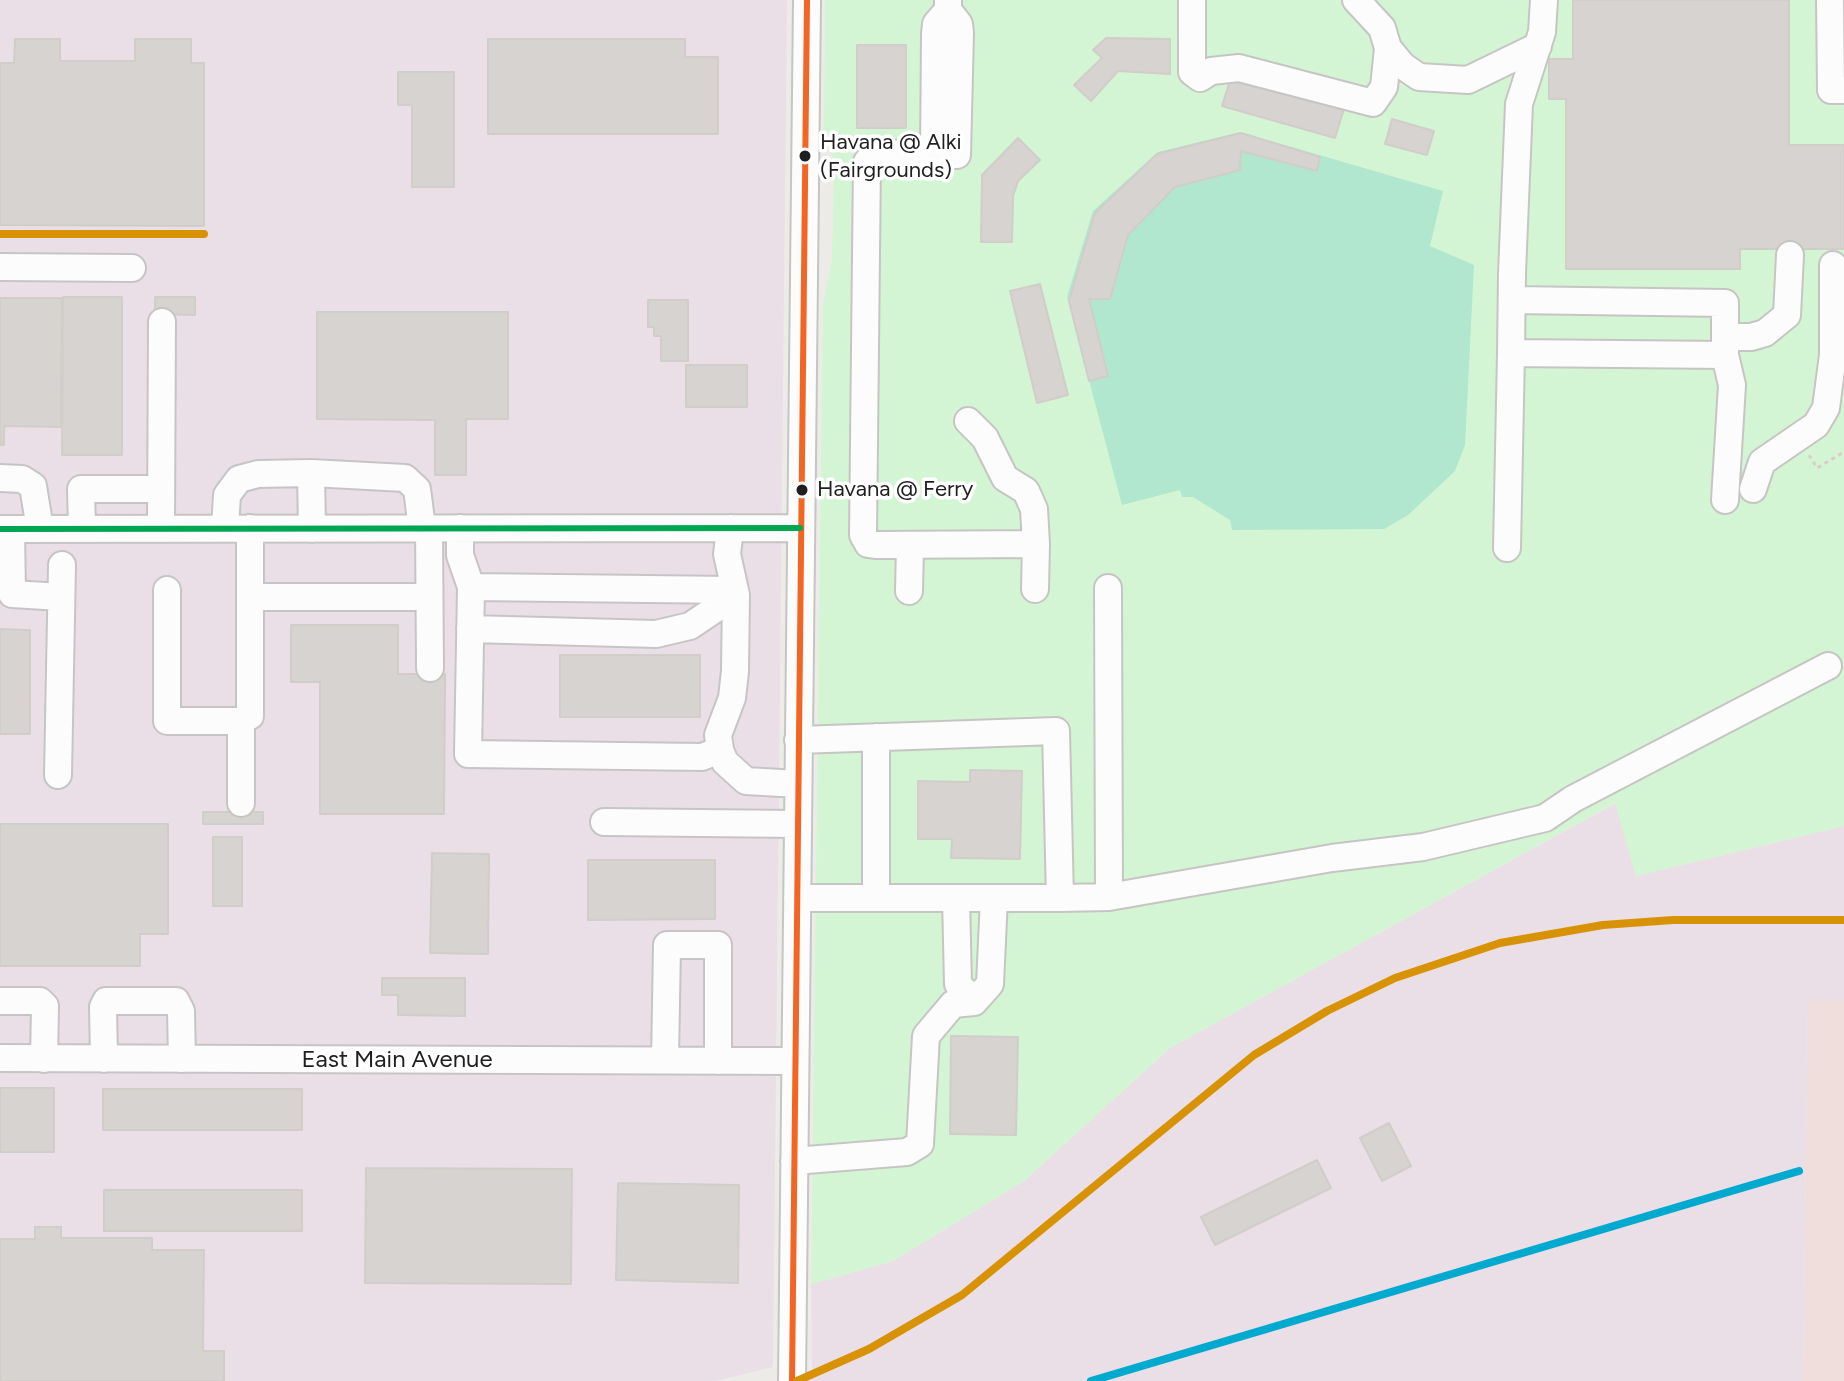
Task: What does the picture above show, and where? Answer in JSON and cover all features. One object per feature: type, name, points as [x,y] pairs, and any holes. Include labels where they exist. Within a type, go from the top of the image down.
[{"type":"street","points":[[792,1381],[807,0]]},
{"type":"street","points":[[1192,0],[1192,72],[1200,78],[1211,71],[1239,68],[1373,103],[1384,87],[1388,48],[1382,28],[1356,0]]},
{"type":"street","points":[[1507,548],[1519,104],[1538,46],[1544,0]]},
{"type":"street","points":[[1830,0],[1831,90],[1844,90]]},
{"type":"street","points":[[948,5],[959,24],[960,33],[945,155],[875,153],[869,158],[866,169],[863,535],[868,544],[1036,544]]},
{"type":"street","points":[[1388,48],[1403,66],[1419,77],[1468,80],[1538,46]]},
{"type":"street","points":[[1511,353],[1725,346],[1765,333],[1787,315],[1790,255]]},
{"type":"street","points":[[1753,489],[1762,462],[1816,425],[1826,408],[1833,355],[1833,265]]},
{"type":"street","points":[[0,267],[132,268]]},
{"type":"street","points":[[1512,300],[1725,303],[1725,346],[1732,385],[1725,500]]},
{"type":"street","points":[[161,528],[162,322]]},
{"type":"street","points":[[968,421],[985,438],[1005,478],[1026,491],[1034,509],[1035,589]]},
{"type":"street","points":[[311,473],[312,529]]},
{"type":"street","points":[[167,590],[167,721],[241,721],[250,716],[250,597],[238,528],[227,495],[239,479],[258,474],[311,473],[405,478],[417,489],[425,528],[430,668]]},
{"type":"street","points":[[0,478],[22,479],[33,486],[40,529]]},
{"type":"street","points":[[82,528],[81,489],[161,489]]},
{"type":"street","points":[[460,528],[460,555],[471,587],[468,754],[702,757],[720,750]]},
{"type":"street","points":[[730,528],[727,554],[736,593],[733,684],[718,735],[720,750],[725,762],[746,781],[798,784]]},
{"type":"street","points":[[61,597],[12,594],[6,529],[800,528]]},
{"type":"street","points":[[909,591],[910,545]]},
{"type":"street","points":[[58,775],[62,565]]},
{"type":"street","points":[[471,587],[736,593]]},
{"type":"street","points":[[1108,588],[1109,897]]},
{"type":"street","points":[[470,629],[656,634],[690,626],[736,593]]},
{"type":"street","points":[[250,597],[429,597]]},
{"type":"street","points":[[797,898],[1109,897],[1332,858],[1423,847],[1545,818],[1828,666]]},
{"type":"street","points":[[241,721],[241,803]]},
{"type":"street","points":[[798,740],[1056,731],[1060,898]]},
{"type":"street","points":[[876,737],[876,898]]},
{"type":"street","points":[[604,822],[798,824]]},
{"type":"street","points":[[956,898],[958,984],[974,1002]]},
{"type":"street","points":[[794,1161],[915,1149],[922,1136],[926,1036],[953,1004],[974,1002],[990,984],[994,898]]},
{"type":"street","points":[[665,1060],[667,945],[718,945],[718,1061]]},
{"type":"street","points":[[0,1001],[40,1001],[45,1006],[44,1059]]},
{"type":"street","points":[[104,1059],[103,1007],[106,1001],[176,1001],[181,1011],[182,1059]]},
{"type":"street","name":"East Main Avenue","points":[[0,1058],[795,1061]]},
{"type":"path","points":[[1798,439],[1817,468],[1844,452]]},
{"type":"shaded area","points":[[0,0],[787,0],[773,1367],[716,1381],[0,1381]]},
{"type":"shaded area","points":[[1616,803],[1636,876],[1844,826],[1844,1000],[1808,1000],[1803,1381],[812,1381],[811,1284],[893,1261],[1024,1181],[1170,1048]]},
{"type":"shaded area","points":[[1808,1000],[1844,1000],[1844,1381],[1803,1381]]},
{"type":"green space","points":[[825,0],[1844,0],[1844,826],[1636,876],[1615,803],[1170,1048],[1024,1181],[893,1261],[811,1284],[823,304],[832,260],[834,163],[824,130]]},
{"type":"green space","points":[[1240,132],[1443,191],[1430,246],[1474,265],[1465,445],[1455,471],[1408,515],[1384,529],[1232,530],[1230,520],[1193,497],[1182,497],[1180,490],[1122,505],[1067,297],[1093,211],[1158,152]]},
{"type":"building","points":[[1573,0],[1789,0],[1789,145],[1844,145],[1844,249],[1740,249],[1740,269],[1566,269],[1566,99],[1549,99],[1549,59],[1573,59]]},
{"type":"building","points":[[1106,38],[1170,39],[1170,74],[1118,71],[1091,101],[1074,85],[1102,58],[1093,50]]},
{"type":"building","points":[[15,39],[60,39],[60,61],[135,61],[135,39],[191,39],[191,63],[204,63],[204,226],[0,225],[0,63],[14,63]]},
{"type":"building","points":[[488,39],[685,39],[685,57],[718,57],[718,134],[488,134]]},
{"type":"building","points":[[857,45],[906,45],[906,128],[857,128]]},
{"type":"building","points":[[398,72],[454,72],[454,187],[412,187],[412,105],[398,105]]},
{"type":"building","points":[[1231,77],[1344,109],[1335,138],[1222,106]]},
{"type":"building","points":[[1392,119],[1434,131],[1427,155],[1385,144]]},
{"type":"building","points":[[1241,133],[1320,157],[1317,171],[1241,151],[1240,170],[1175,187],[1128,235],[1110,299],[1089,299],[1108,376],[1089,381],[1069,301],[1095,213],[1157,154]]},
{"type":"building","points":[[1018,138],[1040,160],[1018,181],[1013,196],[1012,242],[981,242],[982,175]]},
{"type":"building","points":[[1040,284],[1068,395],[1037,403],[1010,291]]},
{"type":"building","points":[[63,297],[122,297],[122,455],[62,455]]},
{"type":"building","points":[[155,297],[195,297],[195,315],[155,314]]},
{"type":"building","points":[[0,298],[62,298],[61,427],[4,426],[4,445],[0,445]]},
{"type":"building","points":[[648,300],[688,300],[688,361],[661,361],[661,336],[654,336],[654,327],[648,327]]},
{"type":"building","points":[[317,312],[508,312],[508,419],[466,419],[466,475],[435,475],[435,420],[317,419]]},
{"type":"building","points":[[686,365],[747,365],[747,407],[686,407]]},
{"type":"building","points":[[291,625],[398,625],[398,674],[445,674],[444,814],[320,814],[320,682],[291,682]]},
{"type":"building","points":[[0,629],[30,630],[30,734],[0,734]]},
{"type":"building","points":[[560,655],[700,655],[700,717],[560,717]]},
{"type":"building","points":[[970,770],[1022,771],[1020,859],[951,858],[952,839],[918,839],[918,781],[970,782]]},
{"type":"building","points":[[203,812],[263,812],[263,824],[203,824]]},
{"type":"building","points":[[0,824],[168,824],[168,934],[140,934],[140,966],[0,966]]},
{"type":"building","points":[[213,837],[242,837],[242,906],[213,906]]},
{"type":"building","points":[[432,853],[489,854],[488,954],[430,953]]},
{"type":"building","points":[[588,860],[715,860],[715,919],[588,920]]},
{"type":"building","points":[[382,978],[465,978],[465,1016],[398,1015],[398,995],[382,995]]},
{"type":"building","points":[[951,1036],[1018,1037],[1016,1135],[950,1134]]},
{"type":"building","points":[[0,1088],[54,1088],[54,1152],[0,1152]]},
{"type":"building","points":[[103,1089],[302,1089],[302,1130],[103,1130]]},
{"type":"building","points":[[1389,1123],[1411,1166],[1382,1181],[1360,1138]]},
{"type":"building","points":[[1317,1160],[1331,1188],[1215,1245],[1201,1217]]},
{"type":"building","points":[[366,1168],[572,1169],[571,1284],[365,1283]]},
{"type":"building","points":[[618,1183],[739,1185],[738,1283],[616,1280]]},
{"type":"building","points":[[104,1190],[302,1190],[302,1231],[104,1231]]},
{"type":"building","points":[[35,1227],[61,1227],[61,1238],[152,1238],[152,1250],[204,1250],[203,1351],[224,1351],[224,1381],[0,1381],[0,1239],[35,1239]]},
{"type":"transit line","points":[[792,1381],[807,0]]},
{"type":"transit line","points":[[0,234],[204,234]]},
{"type":"transit line","points":[[0,529],[800,528]]},
{"type":"transit line","points":[[797,1381],[869,1349],[962,1295],[1254,1055],[1327,1011],[1395,978],[1500,943],[1603,925],[1673,920],[1844,920]]},
{"type":"transit line","points":[[1091,1381],[1799,1171]]},
{"type":"place","name":"Havana @ Alki (Fairgrounds)","points":[[805,156]]},
{"type":"place","name":"Havana @ Ferry","points":[[802,490]]}]
